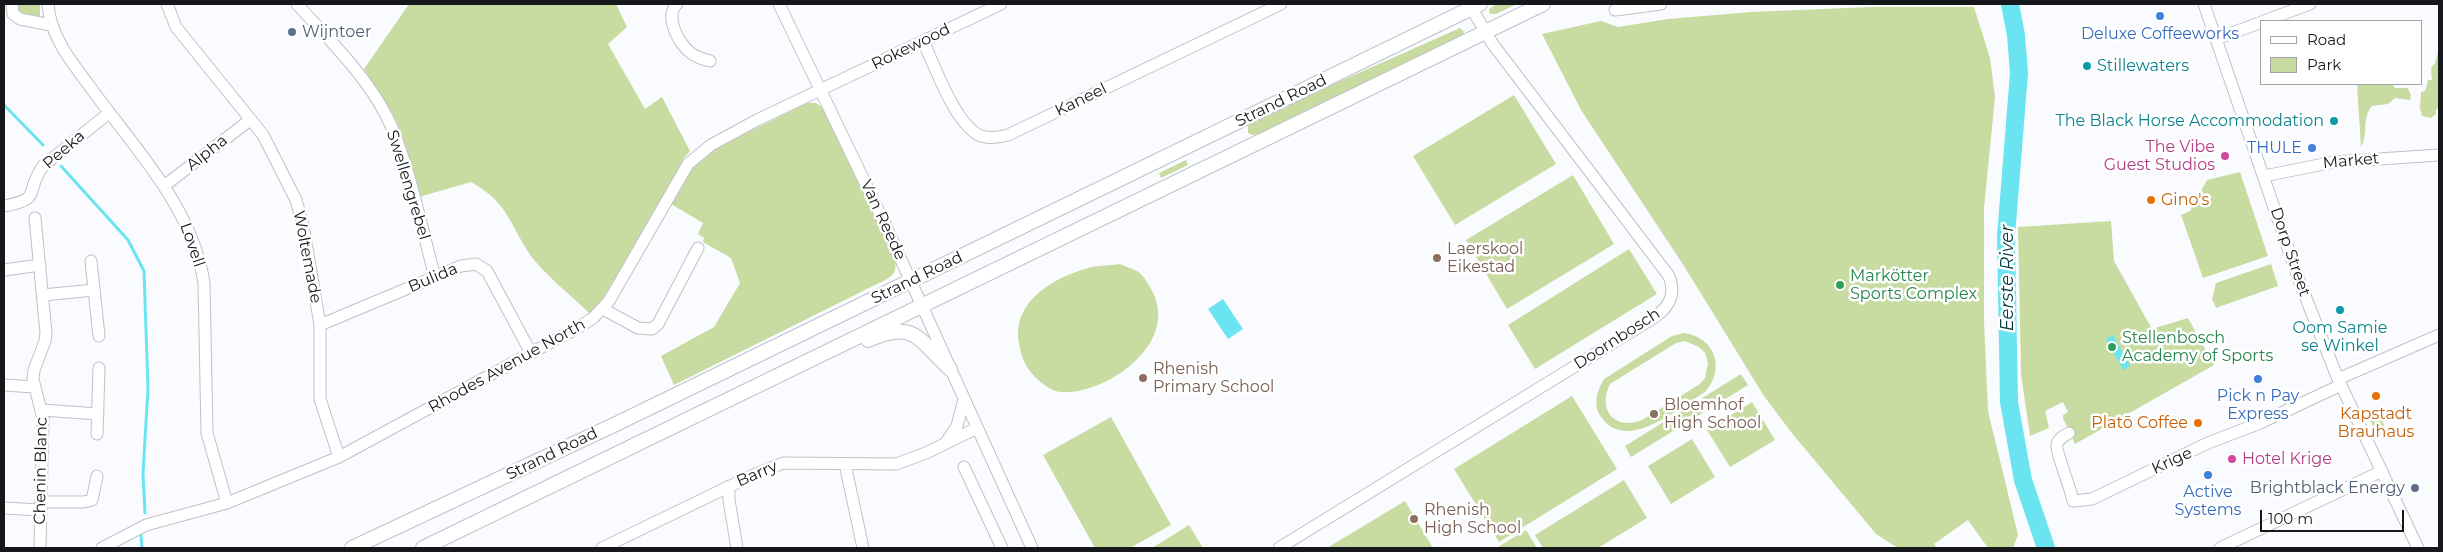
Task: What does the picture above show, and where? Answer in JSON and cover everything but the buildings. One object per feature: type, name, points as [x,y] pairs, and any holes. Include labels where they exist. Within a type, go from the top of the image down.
[{"type":"main road","name":"Strand Road","points":[[423,548],[833,346],[922,305],[1543,4]]},
{"type":"main road","name":"Strand Road","points":[[352,548],[398,529],[1473,5]]},
{"type":"main road","points":[[833,346],[848,347],[882,334],[896,330],[905,330],[913,334],[950,369]]},
{"type":"street","points":[[12,4],[13,14],[20,20],[51,25]]},
{"type":"street","name":"Lovell","points":[[48,4],[51,25],[62,46],[164,186],[193,238],[201,264],[205,322],[207,433],[228,503]]},
{"type":"street","name":"Woltemade","points":[[167,4],[176,27],[269,146],[296,200],[303,225],[320,325],[320,399],[339,457]]},
{"type":"street","name":"Swellengrebel","points":[[297,4],[362,78],[386,116],[401,153],[435,277]]},
{"type":"street","points":[[677,4],[674,7],[672,17],[680,40],[694,55],[710,61]]},
{"type":"street","name":"Van Reede","points":[[779,4],[822,90],[911,280],[1032,548]]},
{"type":"street","name":"Rokewood","points":[[822,90],[1001,4]]},
{"type":"street","name":"Kaneel","points":[[923,41],[961,119],[974,132],[993,138],[1008,135],[1281,4]]},
{"type":"street","points":[[1615,10],[1661,4]]},
{"type":"street","name":"Dorp Street","points":[[2204,4],[2300,283],[2340,382],[2418,548]]},
{"type":"street","points":[[2268,20],[2310,4]]},
{"type":"street","name":"Doornbosch","points":[[1279,548],[1655,317],[1670,302],[1673,292],[1669,276],[1485,32],[1473,5]]},
{"type":"street","points":[[2216,39],[2260,23]]},
{"type":"street","name":"Rhodes Avenue North","points":[[102,548],[138,529],[228,503],[339,457],[579,328],[603,309],[678,180],[697,155],[726,136],[822,90]]},
{"type":"street","name":"Peeka","points":[[4,206],[24,202],[29,198],[36,176],[43,166],[109,113]]},
{"type":"street","name":"Alpha","points":[[164,186],[250,120]]},
{"type":"street","name":"Market","points":[[2264,176],[2334,162],[2439,155]]},
{"type":"street","name":"Chenin Blanc","points":[[35,218],[46,333],[34,370],[34,387],[42,410],[43,431],[40,548]]},
{"type":"street","points":[[603,309],[638,328],[652,329],[658,324],[698,248]]},
{"type":"street","points":[[91,261],[99,336]]},
{"type":"street","points":[[4,270],[40,264]]},
{"type":"street","name":"Bulida","points":[[320,325],[461,266],[476,264],[487,271],[530,353]]},
{"type":"street","points":[[43,295],[94,290]]},
{"type":"street","points":[[2340,382],[2439,335]]},
{"type":"street","points":[[98,434],[99,368]]},
{"type":"street","name":"Krige","points":[[2069,433],[2060,438],[2056,445],[2057,453],[2070,484],[2074,501],[2092,499],[2208,443],[2260,423],[2340,382]]},
{"type":"street","points":[[4,386],[34,387]]},
{"type":"street","points":[[944,444],[957,426],[964,399]]},
{"type":"street","points":[[42,410],[98,414]]},
{"type":"street","name":"Barry","points":[[602,548],[729,486],[783,463],[896,464],[977,428]]},
{"type":"street","points":[[846,464],[863,548]]},
{"type":"street","points":[[964,467],[1002,548]]},
{"type":"street","points":[[2220,548],[2382,471]]},
{"type":"street","points":[[4,508],[88,502],[93,497],[97,476]]},
{"type":"street","points":[[729,486],[729,500],[737,548]]},
{"type":"green space","points":[[15,4],[40,4],[40,17],[38,19],[19,16]]},
{"type":"green space","points":[[409,4],[616,4],[627,27],[608,44],[645,109],[662,97],[690,151],[683,159],[684,161],[601,302],[589,313],[537,264],[501,206],[484,190],[471,182],[419,197],[397,122],[364,69]]},
{"type":"green space","points":[[1497,4],[1517,4],[1496,14],[1490,14],[1489,9]]},
{"type":"green space","name":"Markötter Sports Complex","points":[[1870,7],[1974,7],[1990,58],[1995,97],[1984,208],[1984,320],[1988,411],[2018,535],[2013,548],[1988,548],[1968,520],[1934,544],[1937,548],[1898,548],[1876,534],[1791,432],[1764,396],[1684,266],[1581,110],[1542,34],[1601,21],[1618,27],[1668,19],[1751,12]]},
{"type":"green space","points":[[1460,28],[1464,32],[1462,36],[1263,133],[1252,135],[1248,133],[1248,126],[1255,119]]},
{"type":"green space","points":[[2439,48],[2439,108],[2436,109],[2436,114],[2431,118],[2422,116],[2420,108],[2421,92],[2425,91],[2428,80],[2432,80],[2431,68],[2435,63]]},
{"type":"green space","points":[[2357,85],[2393,85],[2395,88],[2408,88],[2411,96],[2410,100],[2395,98],[2388,104],[2372,106],[2367,116],[2365,137],[2361,147]]},
{"type":"green space","points":[[1514,95],[1556,164],[1455,225],[1413,156]]},
{"type":"green space","points":[[807,103],[816,103],[823,108],[889,241],[895,263],[893,274],[881,282],[674,385],[661,356],[714,327],[740,283],[731,258],[703,242],[704,238],[698,234],[703,223],[671,204],[692,169],[712,150]]},
{"type":"green space","points":[[1186,160],[1188,165],[1161,178],[1159,173]]},
{"type":"green space","points":[[2240,172],[2268,256],[2203,278],[2181,215],[2190,211],[2207,180]]},
{"type":"green space","points":[[1573,175],[1614,244],[1507,309],[1466,240]]},
{"type":"green space","name":"Stellenbosch Academy of Sports","points":[[2111,221],[2114,261],[2152,329],[2188,318],[2214,365],[2075,444],[2063,418],[2063,415],[2068,412],[2063,402],[2045,411],[2049,428],[2030,436],[2021,374],[2018,227]]},
{"type":"green space","points":[[1629,249],[1657,294],[1535,369],[1508,325]]},
{"type":"green space","points":[[1119,264],[1140,273],[1154,295],[1158,311],[1157,327],[1151,341],[1141,355],[1129,366],[1101,384],[1067,392],[1057,392],[1049,388],[1028,369],[1020,350],[1018,329],[1028,305],[1047,286],[1072,273],[1093,267]]},
{"type":"green space","points":[[2271,264],[2278,286],[2216,308],[2212,299],[2216,283]]},
{"type":"green space","points":[[1684,333],[1695,336],[1710,347],[1716,364],[1715,374],[1711,383],[1705,392],[1653,424],[1625,431],[1613,428],[1602,418],[1596,404],[1599,388],[1604,379],[1672,336]],"holes":[[[1685,341],[1699,347],[1705,353],[1708,363],[1705,378],[1700,384],[1642,420],[1624,423],[1611,416],[1607,410],[1606,402],[1610,384],[1676,343]]]},
{"type":"green space","points":[[1741,374],[1748,385],[1631,457],[1625,446]]},
{"type":"green space","points":[[1572,396],[1617,469],[1499,542],[1454,469]]},
{"type":"green space","points":[[1752,402],[1775,440],[1730,467],[1707,430]]},
{"type":"green space","points":[[2379,413],[2387,432],[2377,436],[2369,417]]},
{"type":"green space","points":[[1111,417],[1171,525],[1130,548],[1095,548],[1043,455]]},
{"type":"green space","points":[[1692,439],[1715,477],[1671,504],[1648,466]]},
{"type":"green space","points":[[1624,480],[1647,518],[1598,548],[1543,548],[1535,535]]},
{"type":"green space","points":[[1405,501],[1433,548],[1327,548]]},
{"type":"green space","points":[[1189,525],[1203,548],[1152,548]]},
{"type":"green space","points":[[1526,530],[1537,548],[1498,547]]},
{"type":"water","points":[[1223,299],[1243,329],[1228,339],[1208,309]]},
{"type":"water","points":[[2113,335],[2130,366],[2123,370],[2106,339]]},
{"type":"waterway","name":"Eerste River","points":[[2010,4],[2016,35],[2019,73],[2006,236],[2009,402],[2023,480],[2046,548]]},
{"type":"waterway","points":[[4,105],[43,145]]},
{"type":"waterway","points":[[61,166],[128,240],[144,271],[148,389],[143,473],[145,513]]},
{"type":"waterway","points":[[141,535],[142,548]]},
{"type":"place","name":"Deluxe Coffeeworks","points":[[2160,16]]},
{"type":"place","name":"Wijntoer","points":[[292,32]]},
{"type":"place","name":"Stillewaters","points":[[2087,66]]},
{"type":"place","name":"The Black Horse Accommodation","points":[[2334,121]]},
{"type":"place","name":"THULE","points":[[2312,148]]},
{"type":"place","name":"The Vibe Guest Studios","points":[[2225,156]]},
{"type":"place","name":"Gino's","points":[[2151,200]]},
{"type":"place","name":"Laerskool Eikestad","points":[[1437,258]]},
{"type":"place","name":"Markötter Sports Complex","points":[[1840,285]]},
{"type":"place","name":"Oom Samie se Winkel","points":[[2340,310]]},
{"type":"place","name":"Stellenbosch Academy of Sports","points":[[2112,347]]},
{"type":"place","name":"Rhenish Primary School","points":[[1143,378]]},
{"type":"place","name":"Pick n Pay Express","points":[[2258,379]]},
{"type":"place","name":"Kapstadt Brauhaus","points":[[2376,396]]},
{"type":"place","name":"Bloemhof High School","points":[[1654,414]]},
{"type":"place","name":"Platō Coffee","points":[[2198,423]]},
{"type":"place","name":"Hotel Krige","points":[[2232,459]]},
{"type":"place","name":"Active Systems","points":[[2208,475]]},
{"type":"place","name":"Brightblack Energy","points":[[2415,488]]},
{"type":"place","name":"Rhenish High School","points":[[1414,519]]}]
